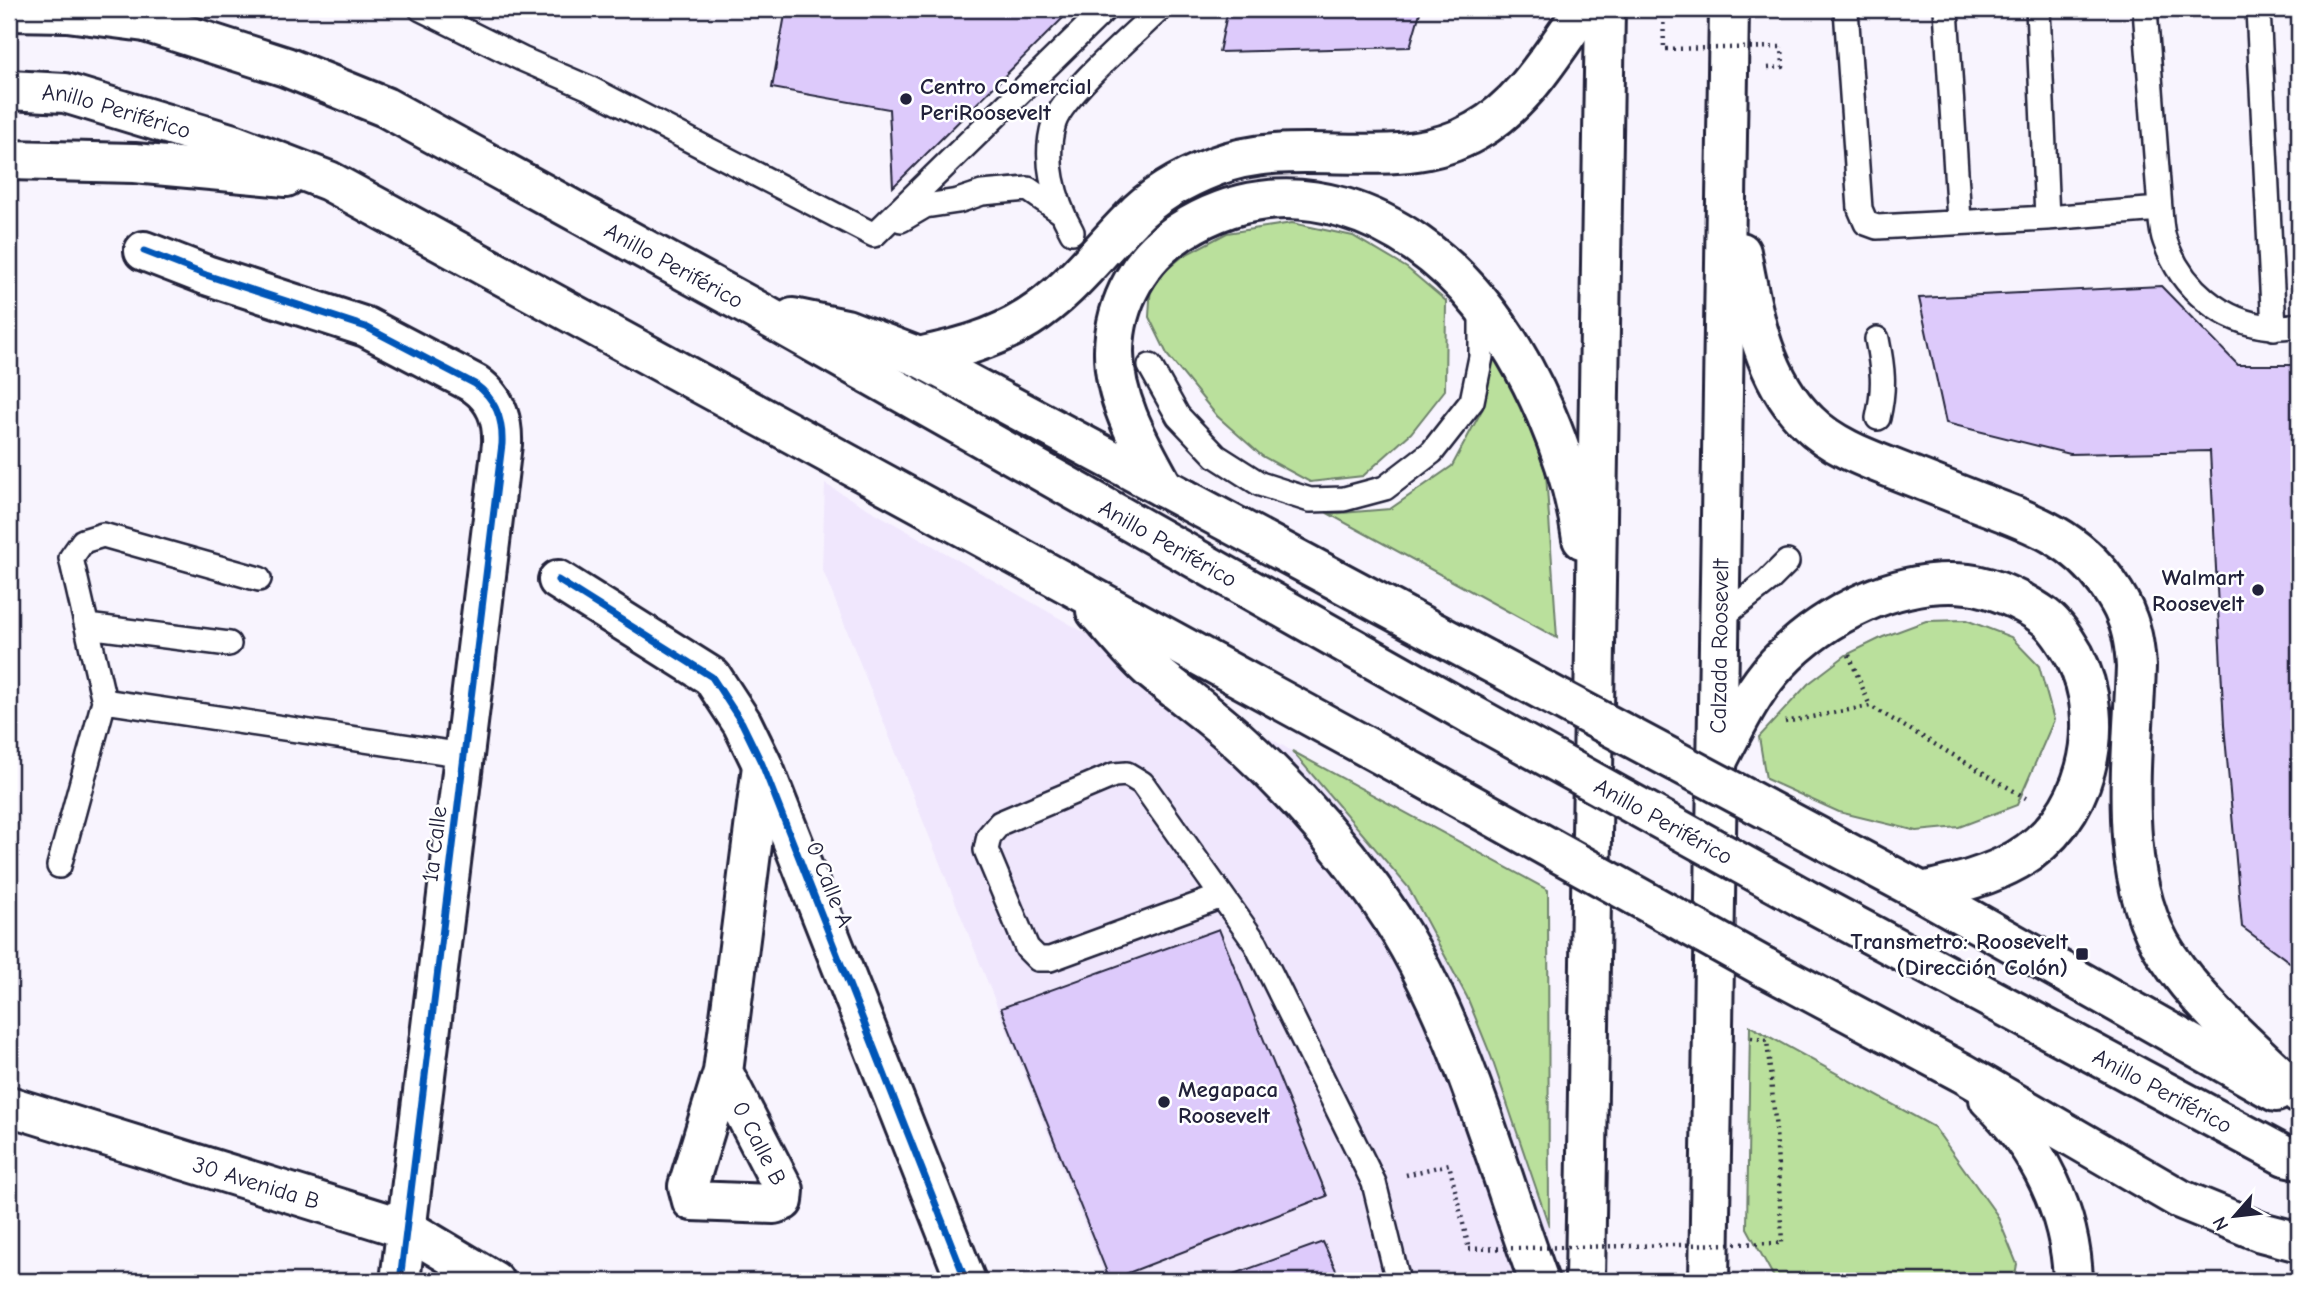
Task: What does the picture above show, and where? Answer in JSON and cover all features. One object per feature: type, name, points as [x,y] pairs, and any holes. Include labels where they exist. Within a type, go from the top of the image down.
[{"type":"main road","points":[[919,357],[970,346],[1004,332],[1030,317],[1078,277],[1132,218],[1154,199],[1180,182],[1213,168],[1238,158],[1277,154],[1415,152],[1451,143],[1477,131],[1527,89],[1584,9]]},
{"type":"main road","points":[[1585,1281],[1605,9]]},
{"type":"main road","name":"Calzada Roosevelt","points":[[1709,1281],[1713,1031],[1724,747],[1718,620],[1729,9]]},
{"type":"main road","name":"Anillo Periférico","points":[[9,10],[67,12],[145,22],[286,66],[385,107],[756,310],[1472,715],[1803,898],[2285,1156],[2299,1159]]},
{"type":"main road","name":"Anillo Periférico","points":[[9,90],[65,93],[233,144],[329,181],[1422,777],[1764,967],[1963,1073],[2180,1199],[2261,1232],[2299,1242]]},
{"type":"main road","points":[[9,160],[134,163],[329,181]]},
{"type":"main road","points":[[1727,180],[1749,294],[1768,358],[1779,386],[1808,422],[1857,454],[2038,525],[2081,553],[2100,573],[2116,596],[2126,614],[2136,667],[2131,836],[2135,867],[2151,926],[2165,953],[2203,1002],[2299,1094]]},
{"type":"main road","points":[[1164,488],[1125,412],[1114,352],[1116,325],[1127,293],[1142,266],[1158,248],[1198,220],[1248,202],[1276,198],[1301,199],[1327,202],[1357,211],[1414,241],[1464,284],[1510,344],[1536,391],[1569,480],[1580,526],[1595,655]]},
{"type":"main road","name":"1a Calle","points":[[144,251],[206,275],[366,327],[475,384],[485,392],[499,412],[503,428],[400,1281]]},
{"type":"main road","points":[[756,310],[846,329],[919,357],[1922,892],[2299,1105]]},
{"type":"main road","name":"0 Calle A","points":[[558,580],[712,677],[742,723],[762,764],[966,1281]]},
{"type":"main road","points":[[1724,747],[1753,695],[1777,664],[1797,645],[1833,618],[1884,595],[1913,587],[1969,584],[2021,602],[2047,619],[2066,640],[2079,665],[2087,693],[2091,722],[2090,748],[2083,776],[2063,819],[2039,844],[2019,859],[1988,875],[1922,892]]},
{"type":"main road","points":[[1073,586],[1148,666],[1239,741],[1278,778],[1356,869],[1397,925],[1425,978],[1458,1054],[1539,1281]]},
{"type":"main road","points":[[723,1072],[762,764]]},
{"type":"main road","points":[[1963,1073],[1997,1106],[2045,1174],[2066,1226],[2073,1281]]},
{"type":"main road","name":"30 Avenida B","points":[[9,1106],[407,1229],[494,1281]]},
{"type":"main road","points":[[1709,1238],[1730,1281]]},
{"type":"lane","points":[[421,9],[522,59],[589,88],[874,235]]},
{"type":"lane","points":[[874,235],[1105,9]]},
{"type":"lane","points":[[1072,232],[1060,212],[1049,161],[1054,121],[1073,94],[1160,9]]},
{"type":"lane","points":[[1846,9],[1860,209],[1866,223],[1877,227],[2160,209]]},
{"type":"lane","points":[[1946,9],[1959,221]]},
{"type":"lane","points":[[2038,9],[2047,218]]},
{"type":"lane","points":[[2145,9],[2160,209],[2164,239],[2175,266],[2194,290],[2217,310],[2245,322],[2274,328],[2299,325]]},
{"type":"lane","points":[[2258,9],[2274,328]]},
{"type":"lane","points":[[874,235],[925,206],[958,201],[982,193],[1028,189],[1060,212]]},
{"type":"lane","points":[[1150,366],[1178,416],[1216,456],[1260,484],[1310,500],[1344,499],[1385,488],[1432,453],[1472,401],[1481,357],[1481,304]]},
{"type":"lane","points":[[1877,339],[1884,374],[1878,418]]},
{"type":"lane","points":[[59,866],[104,701],[71,558],[83,541],[103,535],[259,579]]},
{"type":"lane","points":[[1718,620],[1768,581],[1787,562]]},
{"type":"lane","points":[[87,626],[229,644]]},
{"type":"lane","points":[[104,701],[464,755]]},
{"type":"lane","points":[[1222,896],[1050,959],[1038,959],[1027,948],[986,850],[989,836],[1000,824],[1114,775],[1127,774],[1142,783],[1256,944],[1374,1183],[1398,1281]]},
{"type":"path","points":[[1663,9],[1664,49],[1782,47],[1783,67]]},
{"type":"path","points":[[1833,618],[1870,706],[2063,819]]},
{"type":"path","points":[[1724,747],[1870,706]]},
{"type":"path","points":[[1374,1183],[1449,1164],[1469,1249],[1782,1243],[1776,1130],[1767,1040],[1713,1031]]},
{"type":"shaded area","points":[[825,484],[1292,751],[1408,887],[1467,997],[1491,1056],[1549,1226],[1546,1281],[1107,1281],[822,568]]},
{"type":"green space","points":[[1292,223],[1353,236],[1407,268],[1446,301],[1445,390],[1411,433],[1363,476],[1310,482],[1262,456],[1217,416],[1168,356],[1149,317],[1151,283],[1183,256],[1227,233]]},
{"type":"green space","points":[[1490,337],[1516,391],[1546,473],[1557,638],[1329,514],[1390,509],[1452,466],[1483,408]]},
{"type":"green space","points":[[1966,620],[2011,637],[2039,666],[2054,720],[2017,805],[1959,827],[1917,831],[1839,812],[1766,779],[1759,737],[1808,684],[1846,655],[1883,637],[1926,621]]},
{"type":"green space","points":[[1292,751],[1548,890],[1549,1226],[1491,1056],[1467,997],[1408,887]]},
{"type":"green space","points":[[1750,1026],[1934,1127],[1997,1215],[2017,1264],[2014,1281],[1776,1281],[1747,1228]]},
{"type":"building","name":"Centro Comercial PeriRoosevelt","points":[[786,9],[1072,9],[893,187],[889,109],[772,88]]},
{"type":"building","points":[[1228,9],[1421,9],[1410,47],[1219,52]]},
{"type":"building","name":"Walmart Roosevelt","points":[[2161,286],[2238,365],[2299,365],[2299,969],[2242,927],[2224,725],[2210,451],[2070,454],[1946,423],[1919,298]]},
{"type":"building","name":"Megapaca Roosevelt","points":[[1219,929],[1327,1196],[1110,1280],[1001,1008]]},
{"type":"building","points":[[1323,1242],[1341,1281],[1215,1281]]},
{"type":"cycle path","points":[[144,251],[206,275],[366,327],[475,384],[493,403],[501,426],[502,444],[400,1281]]},
{"type":"cycle path","points":[[558,580],[712,677],[742,723],[762,764],[966,1281]]},
{"type":"place","name":"Centro Comercial PeriRoosevelt","points":[[906,99]]},
{"type":"place","name":"Walmart Roosevelt","points":[[2258,590]]},
{"type":"place","name":"Transmetro: Roosevelt (Dirección Colón)","points":[[2082,954]]},
{"type":"place","name":"Megapaca Roosevelt","points":[[1164,1102]]}]
